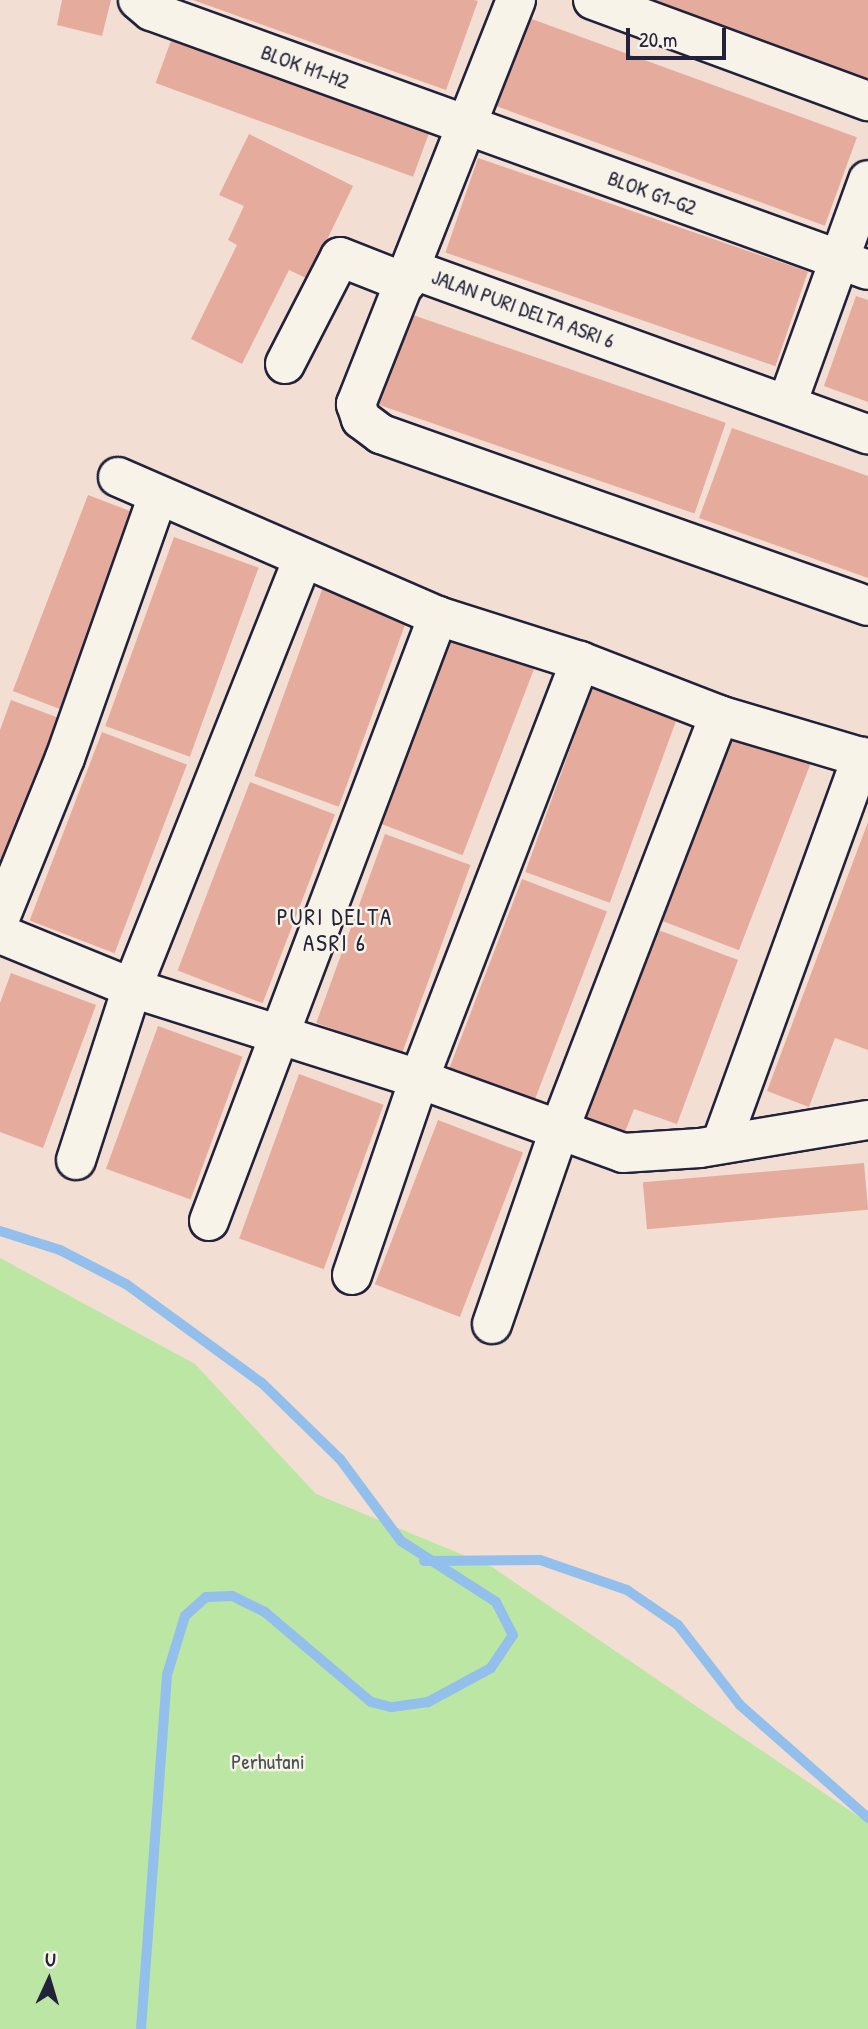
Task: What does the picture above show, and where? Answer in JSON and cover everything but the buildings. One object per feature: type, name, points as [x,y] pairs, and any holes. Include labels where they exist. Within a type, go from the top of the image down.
[{"type":"street","name":"JALAN PURI DELTA ASRI 6","points":[[516,0],[470,127],[409,276],[868,434]]},
{"type":"street","points":[[593,0],[868,101]]},
{"type":"street","name":"BLOK H1-H2","points":[[139,3],[470,127]]},
{"type":"street","name":"BLOK G1-G2","points":[[470,127],[851,265]]},
{"type":"street","points":[[787,404],[851,265],[868,180]]},
{"type":"street","points":[[285,363],[340,257],[409,276],[356,404],[361,419],[382,434],[868,606]]},
{"type":"street","points":[[118,477],[302,560],[438,616],[580,661],[719,715],[865,758],[722,1141]]},
{"type":"street","points":[[0,918],[65,758],[158,495]]},
{"type":"street","points":[[76,1160],[132,988],[302,560]]},
{"type":"street","points":[[209,1221],[438,616]]},
{"type":"street","points":[[352,1275],[419,1079],[580,661]]},
{"type":"street","points":[[492,1324],[558,1133],[719,715]]},
{"type":"street","points":[[0,934],[132,988],[280,1038],[419,1079],[558,1133],[623,1153],[868,1120]]},
{"type":"green space","name":"Perhutani","points":[[0,1258],[195,1364],[316,1494],[492,1567],[868,1823],[868,2029],[0,2029]]},
{"type":"waterway","points":[[0,1231],[60,1250],[126,1284],[262,1383],[340,1459],[401,1541],[496,1602],[513,1635],[491,1668],[428,1702],[391,1707],[371,1702],[265,1612],[232,1596],[206,1597],[185,1616],[167,1675],[141,2029]]},
{"type":"waterway","points":[[424,1561],[540,1560],[627,1590],[678,1625],[740,1705],[868,1818]]},
{"type":"district","name":"PURI DELTA ASRI 6","points":[[335,930]]}]
